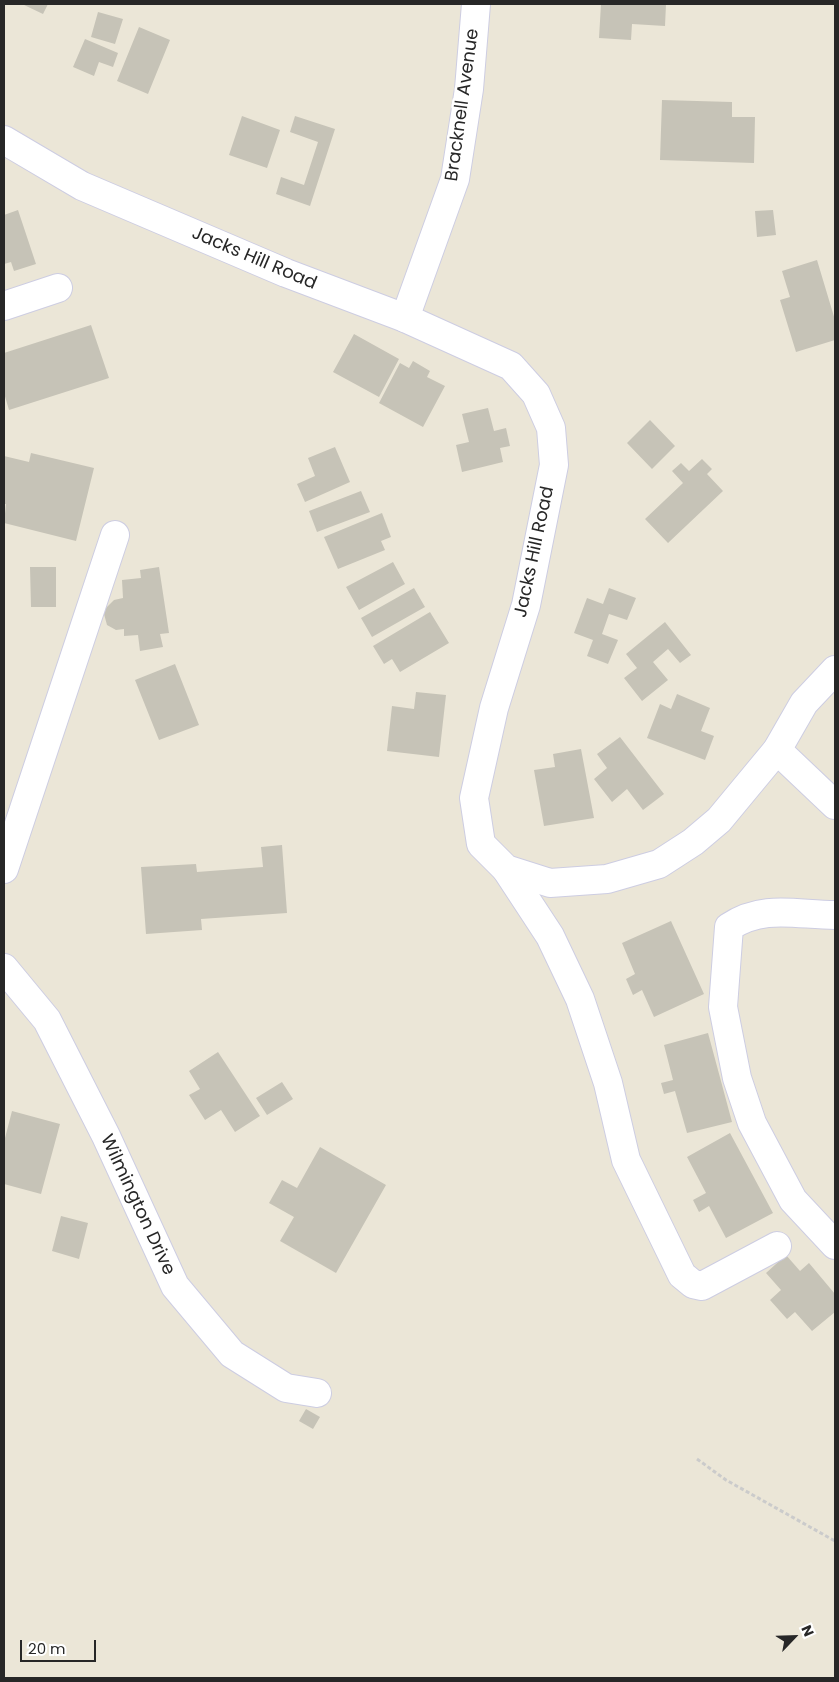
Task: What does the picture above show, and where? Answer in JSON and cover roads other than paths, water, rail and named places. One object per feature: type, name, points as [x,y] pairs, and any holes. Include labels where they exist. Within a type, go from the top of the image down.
[{"type":"street","name":"Bracknell Avenue","points":[[405,318],[455,179],[469,89],[476,4]]},
{"type":"street","name":"Jacks Hill Road","points":[[4,140],[82,186],[286,273],[405,318],[511,366],[536,394],[551,428],[554,465],[526,605],[494,708],[474,798],[482,844],[506,869],[550,883],[607,879],[659,864],[693,842],[719,820],[777,750],[804,703],[835,670]]},
{"type":"street","points":[[4,306],[58,288]]},
{"type":"street","points":[[4,869],[115,535]]},
{"type":"street","points":[[777,750],[835,805]]},
{"type":"street","points":[[506,869],[550,936],[580,999],[608,1083],[626,1160],[682,1275],[693,1284],[702,1286],[777,1246]]},
{"type":"street","points":[[835,915],[791,911],[764,913],[744,917],[729,927],[723,1007],[737,1078],[752,1123],[793,1200],[835,1245]]},
{"type":"street","name":"Wilmington Drive","points":[[4,968],[47,1020],[106,1136],[175,1286],[232,1354],[286,1388],[317,1393]]}]
